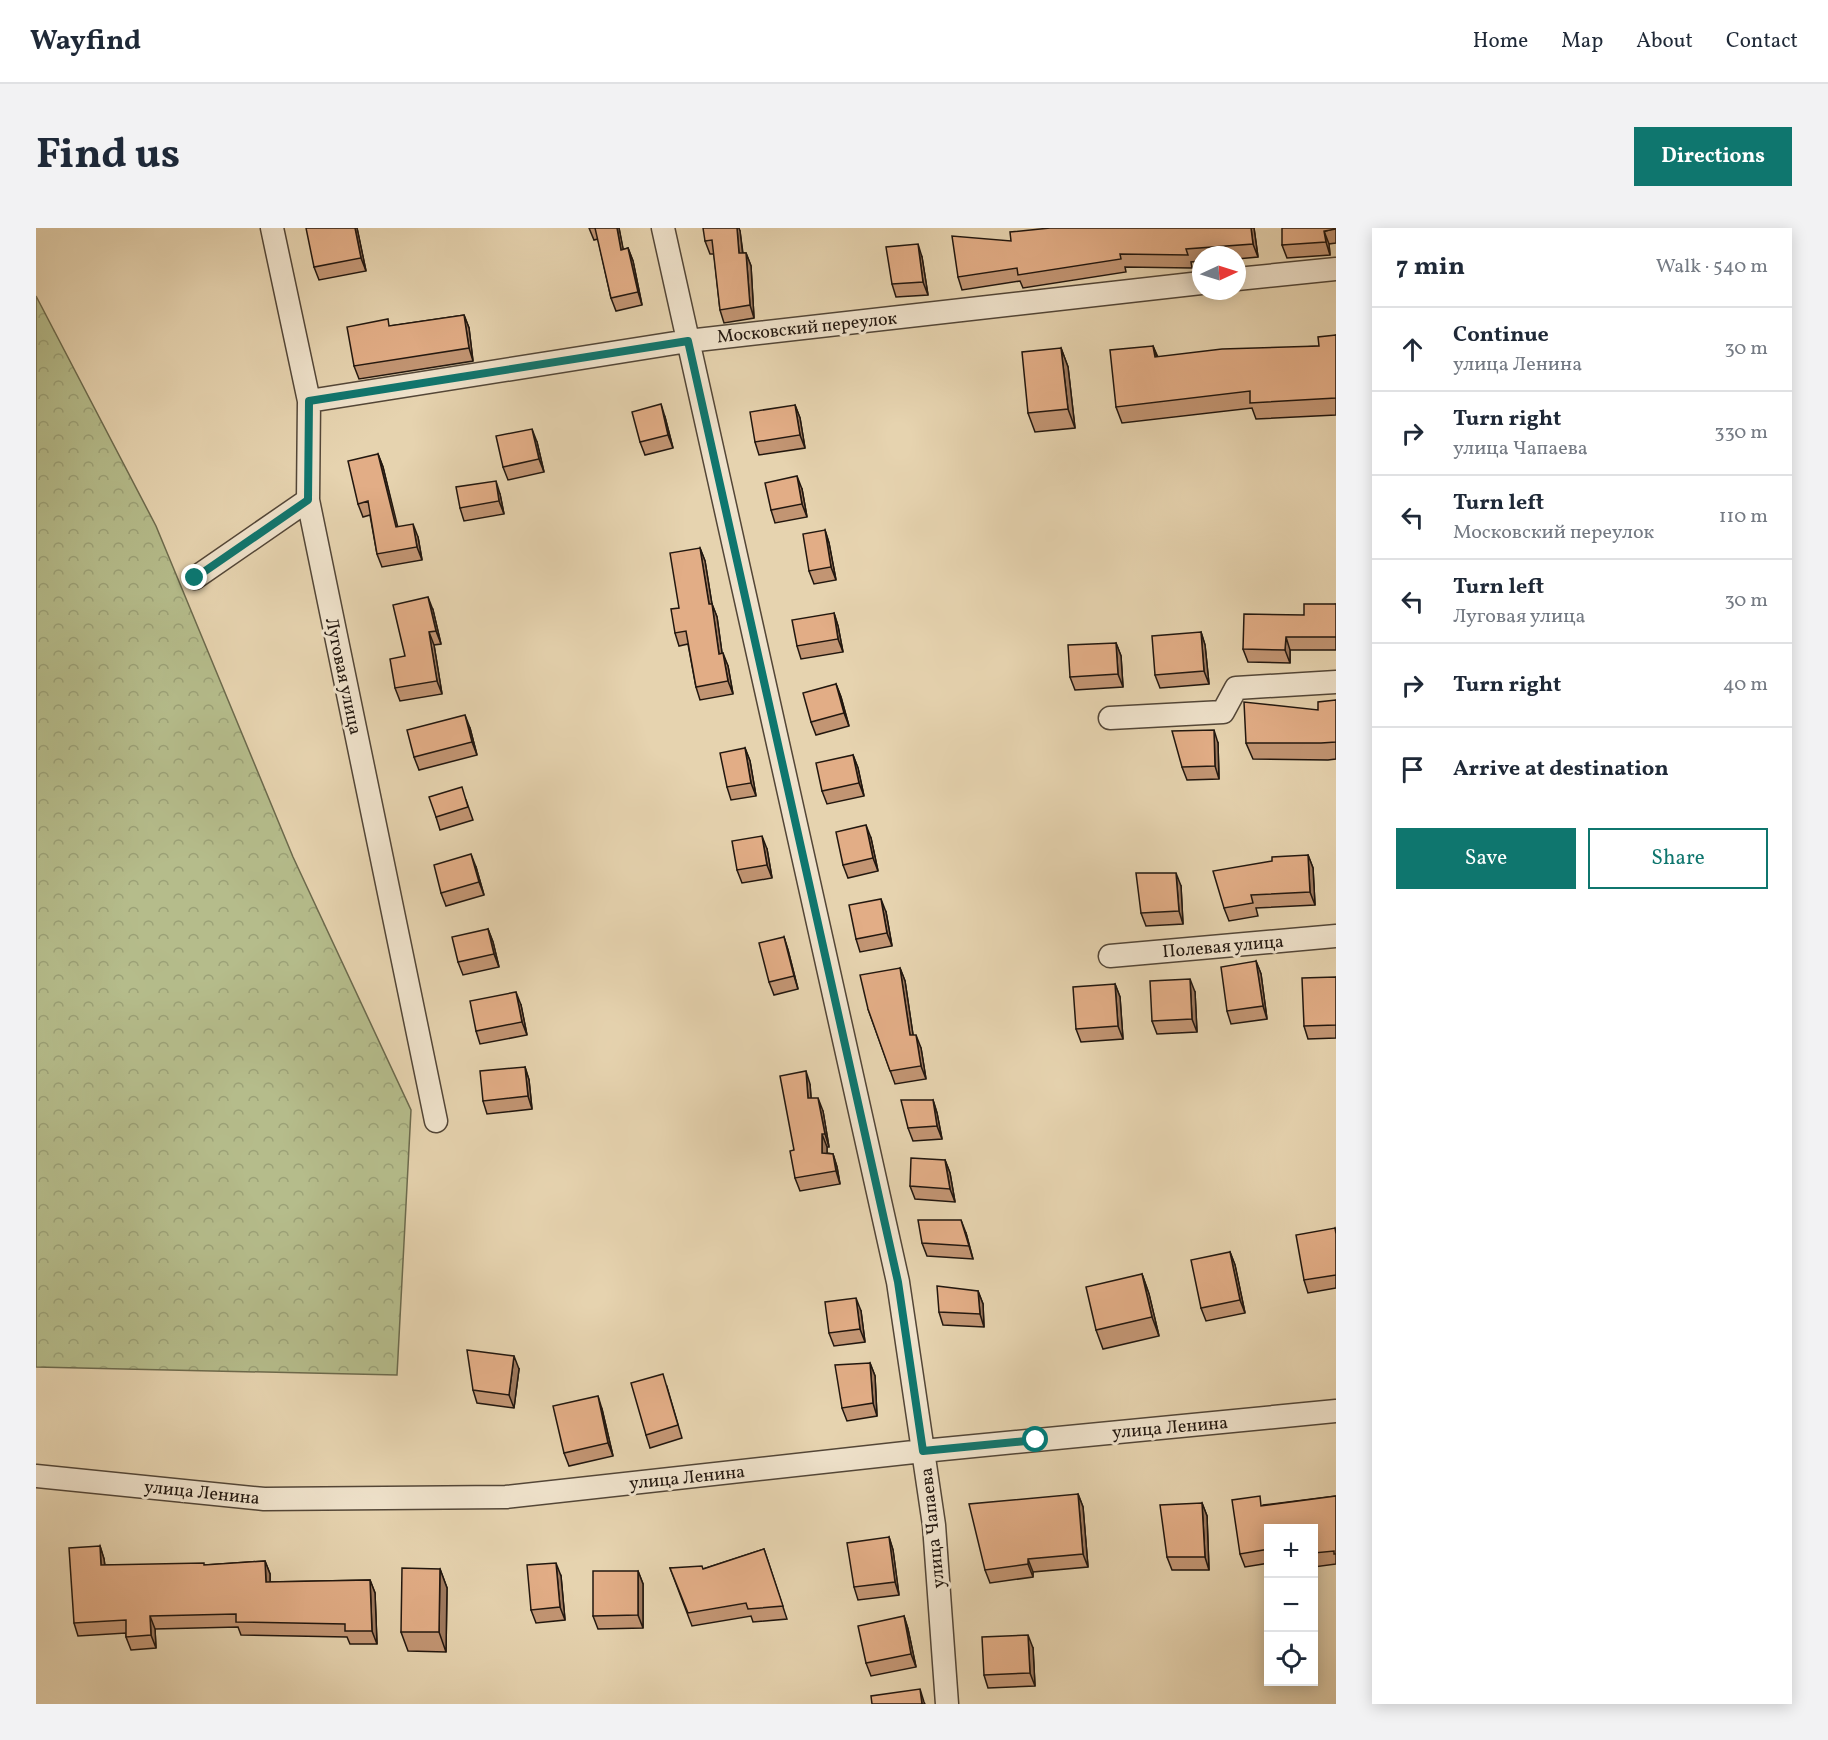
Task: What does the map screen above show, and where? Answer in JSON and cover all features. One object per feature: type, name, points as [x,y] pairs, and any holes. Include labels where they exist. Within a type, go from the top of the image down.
[{"type":"street","name":"Луговая улица","points":[[272,228],[309,401],[308,500],[436,1121]]},
{"type":"street","name":"улица Чапаева","points":[[663,228],[898,1282],[934,1525],[947,1704]]},
{"type":"street","points":[[1246,278],[1336,269]]},
{"type":"street","name":"Московский переулок","points":[[309,401],[688,341],[1192,284]]},
{"type":"street","points":[[195,578],[308,500]]},
{"type":"street","points":[[1110,717],[1223,712],[1236,688],[1336,682]]},
{"type":"street","name":"Полевая улица","points":[[1110,956],[1336,936]]},
{"type":"street","name":"улица Ленина","points":[[36,1476],[264,1499],[506,1497],[923,1451],[1336,1411]]},
{"type":"green space","points":[[36,296],[156,526],[293,857],[411,1110],[397,1375],[36,1367]]},
{"type":"building","points":[[306,228],[355,228],[361,258],[314,267]]},
{"type":"building","points":[[595,228],[617,228],[621,250],[628,248],[638,292],[611,298]]},
{"type":"building","points":[[703,228],[737,228],[739,253],[746,253],[750,305],[720,310],[712,240],[705,241]]},
{"type":"building","points":[[1050,228],[1251,228],[1253,244],[1192,246],[1192,249],[1186,249],[1188,255],[1120,254],[1121,259],[1018,275],[1017,268],[958,277],[952,236],[1011,241],[1010,232]]},
{"type":"building","points":[[1282,228],[1336,229],[1324,231],[1326,242],[1282,245]]},
{"type":"building","points":[[918,244],[923,282],[892,284],[886,247]]},
{"type":"building","points":[[464,315],[469,348],[354,366],[347,327],[388,319],[389,326]]},
{"type":"building","points":[[1336,335],[1336,398],[1250,403],[1250,391],[1116,407],[1110,350],[1153,346],[1155,357],[1222,349],[1319,346],[1318,337]]},
{"type":"building","points":[[1061,348],[1068,409],[1028,413],[1022,352]]},
{"type":"building","points":[[661,404],[668,435],[640,442],[632,412]]},
{"type":"building","points":[[795,405],[800,435],[755,442],[750,412]]},
{"type":"building","points":[[532,429],[539,459],[503,467],[496,436]]},
{"type":"building","points":[[378,454],[396,527],[413,524],[417,547],[377,554],[368,501],[358,504],[348,461]]},
{"type":"building","points":[[797,476],[802,504],[771,510],[765,483]]},
{"type":"building","points":[[496,481],[499,501],[460,508],[456,487]]},
{"type":"building","points":[[825,530],[831,567],[809,571],[803,534]]},
{"type":"building","points":[[700,548],[709,604],[712,604],[719,654],[723,653],[728,681],[696,687],[686,631],[675,633],[671,609],[679,608],[670,553]]},
{"type":"building","points":[[428,597],[436,631],[429,632],[437,681],[395,688],[390,659],[405,656],[393,605]]},
{"type":"building","points":[[1304,604],[1336,604],[1336,637],[1286,637],[1285,650],[1243,649],[1244,614],[1304,615]]},
{"type":"building","points":[[834,613],[838,639],[797,646],[792,620]]},
{"type":"building","points":[[1201,632],[1204,671],[1155,675],[1152,636]]},
{"type":"building","points":[[1116,643],[1118,674],[1070,677],[1068,645]]},
{"type":"building","points":[[836,684],[844,713],[811,722],[803,693]]},
{"type":"building","points":[[1336,700],[1336,742],[1246,743],[1244,702],[1318,710],[1318,702]]},
{"type":"building","points":[[465,715],[472,742],[414,757],[407,730]]},
{"type":"building","points":[[1214,730],[1215,766],[1182,767],[1172,731]]},
{"type":"building","points":[[745,748],[751,783],[727,787],[720,753]]},
{"type":"building","points":[[853,755],[859,783],[822,791],[816,763]]},
{"type":"building","points":[[462,787],[468,807],[436,817],[429,797]]},
{"type":"building","points":[[866,825],[873,858],[843,865],[836,832]]},
{"type":"building","points":[[762,836],[767,865],[737,870],[732,841]]},
{"type":"building","points":[[471,854],[479,882],[441,893],[434,865]]},
{"type":"building","points":[[1308,855],[1310,892],[1251,895],[1253,903],[1224,908],[1213,871],[1272,861],[1272,857]]},
{"type":"building","points":[[1136,873],[1176,873],[1179,911],[1141,913]]},
{"type":"building","points":[[881,899],[887,933],[856,939],[849,905]]},
{"type":"building","points":[[488,929],[494,954],[458,962],[452,937]]},
{"type":"building","points":[[784,937],[794,976],[769,982],[759,943]]},
{"type":"building","points":[[1256,961],[1263,1006],[1227,1011],[1221,967]]},
{"type":"building","points":[[900,968],[910,1035],[916,1035],[921,1066],[890,1071],[868,1009],[860,975]]},
{"type":"building","points":[[1336,977],[1336,1025],[1304,1026],[1302,978]]},
{"type":"building","points":[[1190,979],[1192,1019],[1152,1021],[1150,981]]},
{"type":"building","points":[[1115,984],[1118,1026],[1076,1029],[1073,987]]},
{"type":"building","points":[[516,992],[522,1022],[476,1031],[470,1001]]},
{"type":"building","points":[[525,1067],[528,1096],[483,1101],[480,1071]]},
{"type":"building","points":[[806,1071],[808,1098],[818,1098],[825,1134],[822,1134],[822,1153],[833,1154],[836,1171],[795,1178],[790,1151],[794,1150],[780,1076]]},
{"type":"building","points":[[901,1100],[933,1100],[937,1126],[908,1128]]},
{"type":"building","points":[[911,1158],[945,1160],[950,1189],[910,1186]]},
{"type":"building","points":[[918,1220],[961,1220],[969,1246],[922,1243]]},
{"type":"building","points":[[1335,1228],[1336,1275],[1304,1280],[1296,1235]]},
{"type":"building","points":[[1230,1252],[1240,1300],[1201,1308],[1191,1260]]},
{"type":"building","points":[[1142,1274],[1152,1317],[1096,1330],[1086,1287]]},
{"type":"building","points":[[937,1286],[978,1291],[980,1314],[939,1312]]},
{"type":"building","points":[[856,1298],[860,1329],[829,1333],[825,1302]]},
{"type":"building","points":[[467,1350],[514,1356],[509,1395],[473,1390]]},
{"type":"building","points":[[870,1363],[873,1403],[842,1408],[835,1365]]},
{"type":"building","points":[[663,1374],[678,1425],[646,1435],[631,1383]]},
{"type":"building","points":[[598,1396],[608,1443],[564,1453],[553,1406]]},
{"type":"building","points":[[1078,1494],[1083,1554],[1028,1559],[1028,1564],[985,1570],[969,1504]]},
{"type":"building","points":[[1260,1496],[1261,1506],[1336,1496],[1336,1554],[1334,1551],[1318,1553],[1318,1524],[1264,1524],[1264,1550],[1240,1554],[1232,1500]]},
{"type":"building","points":[[1202,1503],[1205,1557],[1167,1557],[1160,1505]]},
{"type":"building","points":[[889,1537],[895,1582],[854,1587],[847,1543]]},
{"type":"building","points":[[100,1546],[101,1565],[204,1563],[204,1565],[265,1561],[266,1582],[370,1580],[372,1631],[345,1631],[345,1624],[236,1622],[236,1614],[150,1616],[151,1635],[126,1637],[126,1620],[74,1623],[69,1548]]},
{"type":"building","points":[[764,1549],[783,1606],[748,1609],[746,1603],[688,1613],[670,1568],[702,1566],[703,1569]]},
{"type":"building","points":[[556,1563],[560,1607],[531,1610],[527,1565]]},
{"type":"building","points":[[402,1568],[440,1569],[439,1632],[401,1632]]},
{"type":"building","points":[[593,1571],[638,1571],[638,1615],[593,1616]]},
{"type":"building","points":[[904,1616],[911,1654],[866,1663],[858,1626]]},
{"type":"building","points":[[1028,1635],[1030,1673],[984,1675],[982,1637]]},
{"type":"building","points":[[920,1689],[922,1704],[872,1704],[871,1696]]},
{"type":"route","points":[[195,578],[308,500],[309,401],[688,341],[898,1282],[923,1451],[1036,1440]]}]
